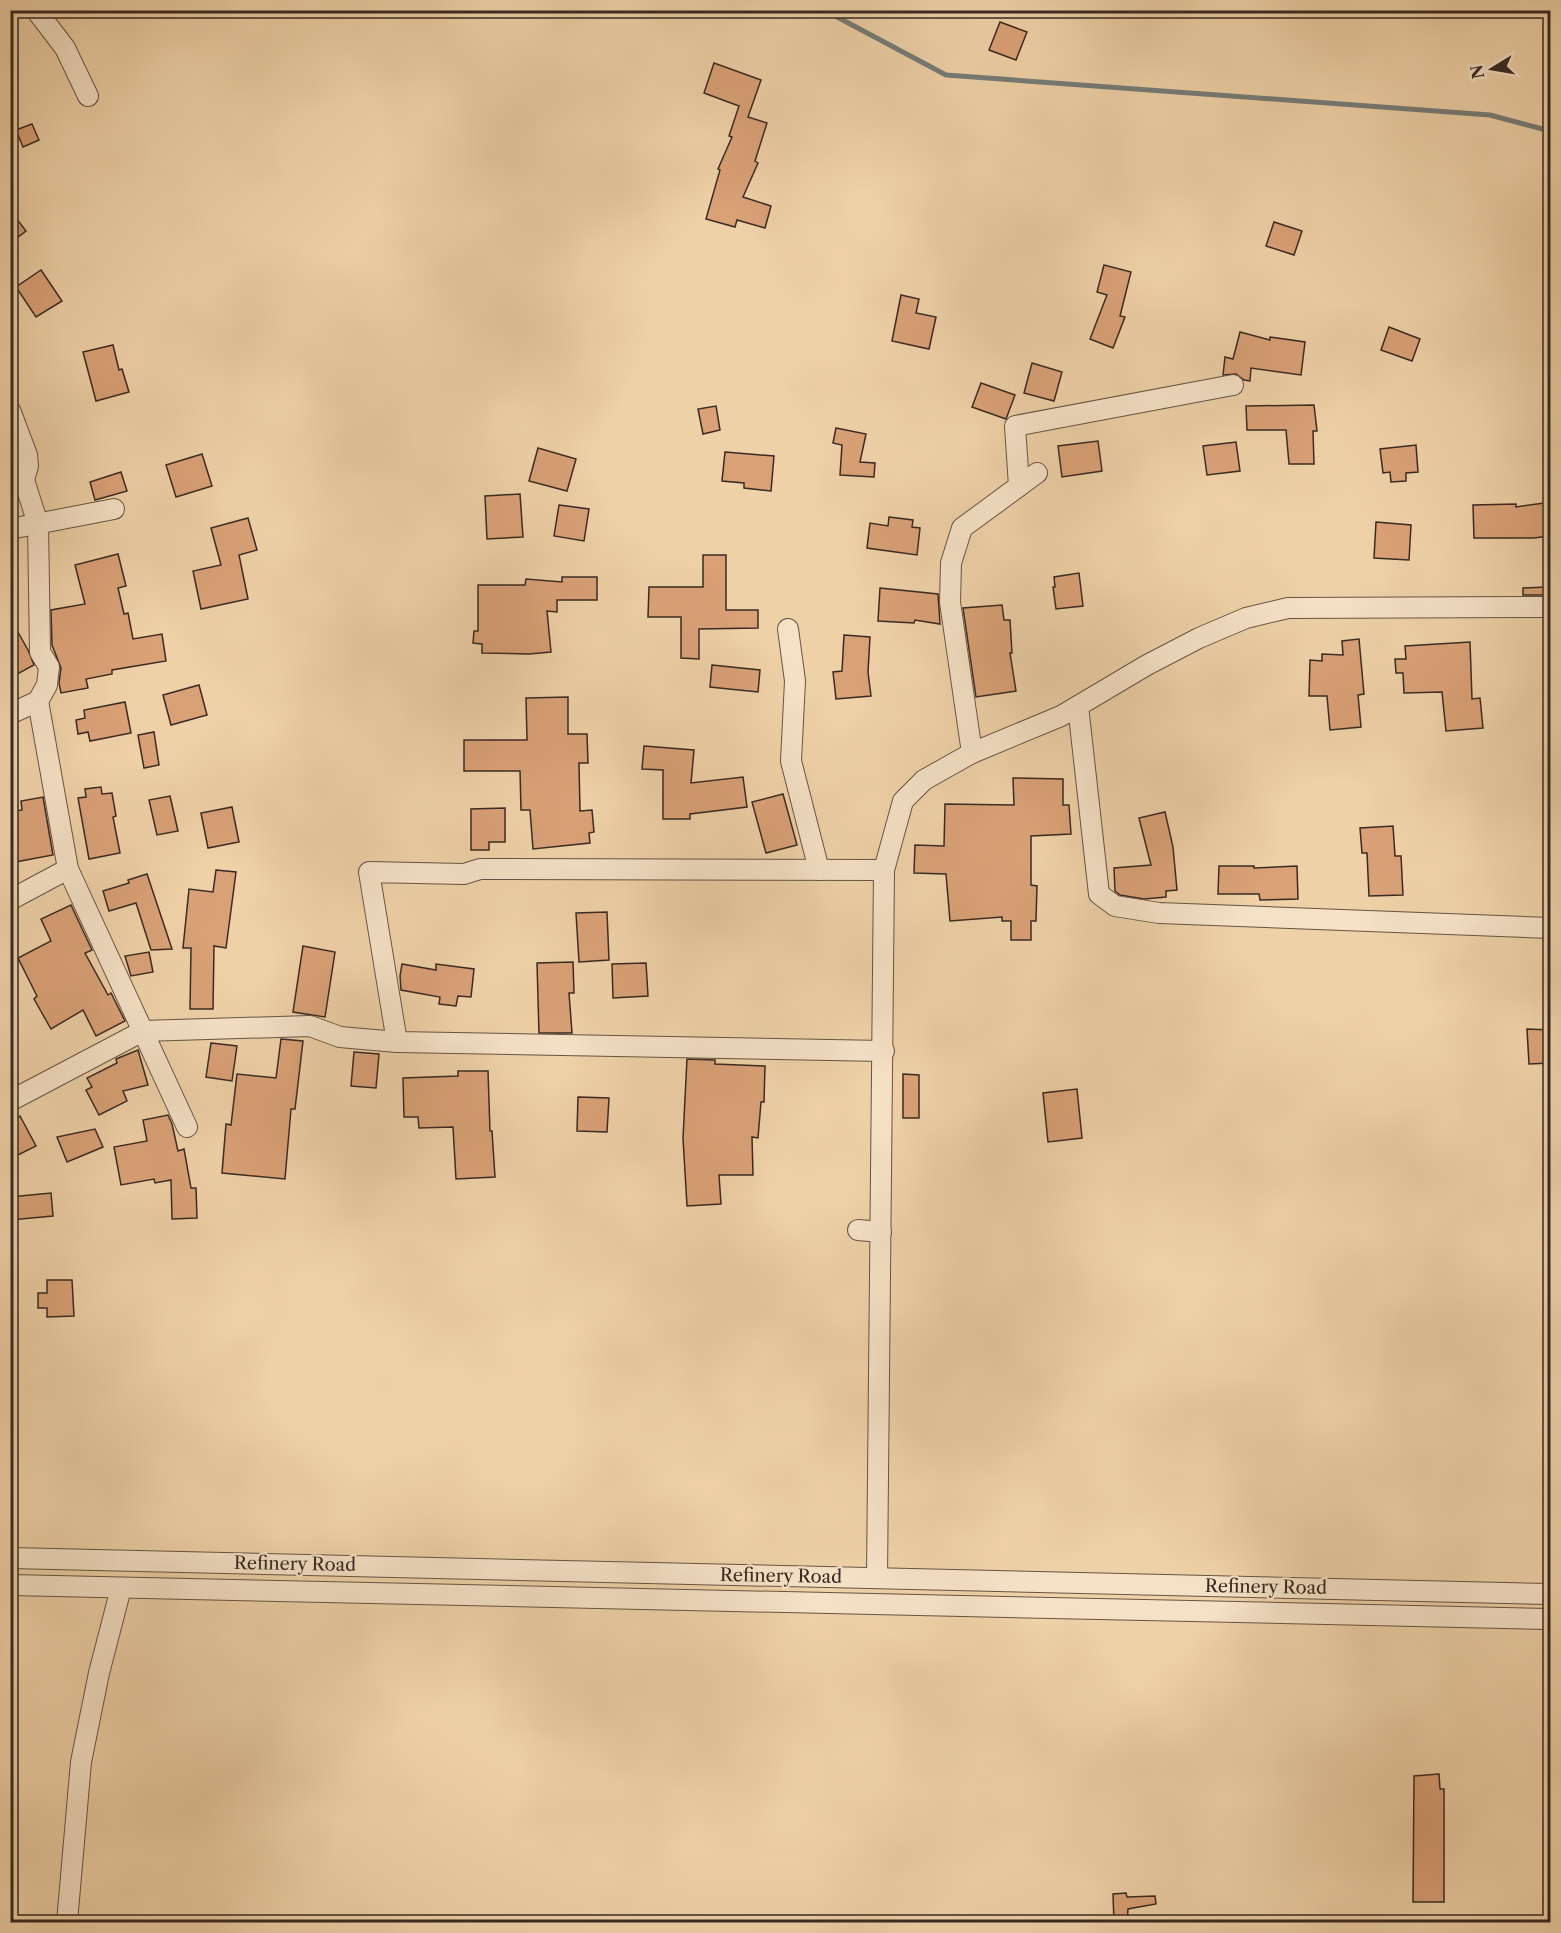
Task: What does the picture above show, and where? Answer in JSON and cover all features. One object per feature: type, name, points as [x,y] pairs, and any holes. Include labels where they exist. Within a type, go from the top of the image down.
[{"type":"street","points":[[36,10],[65,48],[88,96]]},
{"type":"street","points":[[1019,486],[1015,426],[1233,385]]},
{"type":"street","points":[[10,410],[27,455],[28,466],[24,480],[38,524],[40,652],[49,668],[47,685],[38,700],[10,714]]},
{"type":"street","points":[[972,753],[950,602],[951,563],[962,528],[1037,474]]},
{"type":"street","points":[[10,529],[114,509]]},
{"type":"street","points":[[877,1578],[884,870],[903,801],[924,780],[972,753],[1061,716],[1147,665],[1199,638],[1246,618],[1288,608],[1551,607]]},
{"type":"street","points":[[788,629],[795,681],[791,761],[819,870]]},
{"type":"street","points":[[38,700],[68,869],[187,1127]]},
{"type":"street","points":[[1078,706],[1099,894],[1115,906],[1159,913],[1551,928]]},
{"type":"street","points":[[10,900],[68,869]]},
{"type":"street","points":[[397,1042],[369,872],[464,874],[480,869],[884,870]]},
{"type":"street","points":[[10,1101],[143,1031],[310,1026],[340,1036],[397,1042],[884,1051]]},
{"type":"street","points":[[858,1230],[881,1232]]},
{"type":"street","name":"Refinery Road","points":[[10,1558],[1551,1594]]},
{"type":"street","name":"Refinery Road","points":[[10,1585],[1551,1619]]},
{"type":"street","points":[[67,1923],[81,1762],[99,1673],[122,1588]]},
{"type":"building","points":[[1000,22],[1027,32],[1016,60],[989,50]]},
{"type":"building","points":[[714,63],[761,80],[748,117],[767,123],[755,161],[758,163],[743,197],[771,206],[765,228],[737,220],[735,227],[706,219],[720,170],[718,169],[732,137],[729,136],[739,106],[704,93]]},
{"type":"building","points":[[32,124],[39,140],[23,147],[16,130]]},
{"type":"building","points":[[10,210],[26,231],[10,243]]},
{"type":"building","points":[[1274,222],[1302,231],[1294,255],[1266,246]]},
{"type":"building","points":[[1104,265],[1131,272],[1120,316],[1125,317],[1113,348],[1090,339],[1107,295],[1097,292]]},
{"type":"building","points":[[41,270],[62,301],[36,317],[16,287]]},
{"type":"building","points":[[901,295],[919,299],[916,313],[936,317],[929,349],[892,341]]},
{"type":"building","points":[[1389,327],[1420,339],[1412,361],[1381,350]]},
{"type":"building","points":[[1240,332],[1270,340],[1270,337],[1305,342],[1301,375],[1251,368],[1250,381],[1236,374],[1223,375],[1225,357],[1233,359]]},
{"type":"building","points":[[113,345],[119,370],[122,369],[129,392],[96,401],[83,352]]},
{"type":"building","points":[[1032,363],[1062,372],[1054,401],[1024,393]]},
{"type":"building","points":[[981,383],[1015,395],[1006,419],[972,407]]},
{"type":"building","points":[[1314,405],[1317,431],[1313,431],[1314,464],[1289,464],[1286,430],[1247,430],[1246,406]]},
{"type":"building","points":[[716,406],[720,430],[703,434],[698,409]]},
{"type":"building","points":[[836,428],[866,434],[860,462],[875,463],[874,477],[840,475],[842,445],[833,443]]},
{"type":"building","points":[[1098,441],[1102,471],[1062,477],[1058,446]]},
{"type":"building","points":[[1236,442],[1240,471],[1207,475],[1203,446]]},
{"type":"building","points":[[1416,445],[1418,472],[1406,473],[1406,481],[1391,482],[1390,472],[1383,473],[1380,449]]},
{"type":"building","points":[[538,448],[576,459],[567,491],[529,481]]},
{"type":"building","points":[[725,452],[774,456],[771,491],[744,488],[744,483],[722,481]]},
{"type":"building","points":[[202,454],[212,486],[176,497],[166,465]]},
{"type":"building","points":[[121,472],[127,491],[95,500],[90,482]]},
{"type":"building","points":[[520,494],[523,537],[487,539],[485,496]]},
{"type":"building","points":[[1551,502],[1551,536],[1474,538],[1473,505],[1516,504],[1516,507]]},
{"type":"building","points":[[559,505],[589,509],[584,541],[554,536]]},
{"type":"building","points":[[889,517],[913,520],[912,527],[920,528],[917,555],[867,548],[870,523],[888,526]]},
{"type":"building","points":[[248,518],[257,550],[239,555],[248,599],[201,609],[193,571],[221,565],[211,528]]},
{"type":"building","points":[[1376,522],[1411,525],[1409,560],[1374,558]]},
{"type":"building","points":[[118,554],[126,586],[118,588],[124,614],[128,613],[133,639],[162,634],[166,661],[112,670],[112,674],[86,679],[88,688],[61,693],[59,683],[61,668],[52,645],[51,610],[85,604],[75,565]]},
{"type":"building","points":[[703,555],[726,555],[726,610],[758,610],[758,628],[699,629],[699,659],[681,658],[681,617],[648,617],[649,587],[703,587]]},
{"type":"building","points":[[1079,573],[1083,606],[1056,609],[1054,577]]},
{"type":"building","points":[[562,577],[597,577],[597,600],[557,600],[557,612],[547,611],[551,652],[482,653],[482,644],[473,643],[474,631],[478,631],[478,585],[525,585],[526,579],[562,582]]},
{"type":"building","points":[[1546,587],[1546,595],[1523,595],[1523,588]]},
{"type":"building","points":[[880,588],[938,594],[940,624],[915,620],[914,623],[878,621]]},
{"type":"building","points":[[1002,605],[1004,620],[1010,620],[1012,653],[1010,653],[1016,691],[976,697],[963,608]]},
{"type":"building","points":[[10,618],[34,665],[10,678]]},
{"type":"building","points":[[844,635],[870,637],[868,672],[871,696],[836,699],[833,672],[842,671]]},
{"type":"building","points":[[1359,639],[1364,694],[1358,695],[1361,727],[1330,730],[1327,696],[1309,696],[1310,660],[1322,661],[1322,654],[1343,655],[1342,641]]},
{"type":"building","points":[[1470,642],[1472,699],[1480,698],[1483,728],[1446,731],[1442,692],[1404,693],[1403,673],[1396,673],[1395,659],[1406,659],[1405,646]]},
{"type":"building","points":[[712,665],[760,670],[758,692],[710,687]]},
{"type":"building","points":[[199,685],[207,715],[171,725],[163,695]]},
{"type":"building","points":[[568,697],[568,734],[587,734],[588,763],[579,763],[580,811],[592,810],[594,832],[589,833],[590,843],[533,849],[530,810],[521,810],[520,771],[464,771],[464,740],[527,740],[526,698]]},
{"type":"building","points":[[125,702],[131,733],[90,741],[88,732],[78,734],[76,720],[85,718],[84,710]]},
{"type":"building","points":[[154,732],[159,765],[144,768],[138,735]]},
{"type":"building","points":[[644,746],[694,750],[691,783],[743,777],[747,807],[690,814],[690,819],[663,819],[663,770],[642,769]]},
{"type":"building","points":[[1013,778],[1063,779],[1063,805],[1069,805],[1071,834],[1031,836],[1031,885],[1037,886],[1036,921],[1031,921],[1031,940],[1011,940],[1011,921],[1002,921],[1002,917],[950,921],[946,874],[914,873],[915,845],[944,846],[945,804],[1014,805]]},
{"type":"building","points":[[101,787],[102,794],[112,793],[116,816],[113,817],[120,853],[89,859],[78,798],[86,797],[85,789]]},
{"type":"building","points":[[783,794],[797,845],[766,853],[752,802]]},
{"type":"building","points":[[170,796],[178,831],[157,835],[149,800]]},
{"type":"building","points":[[43,797],[53,855],[10,863],[10,812],[22,810],[21,801]]},
{"type":"building","points":[[232,807],[239,842],[208,848],[201,813]]},
{"type":"building","points":[[505,808],[505,842],[489,842],[489,850],[471,850],[471,809]]},
{"type":"building","points":[[1165,812],[1173,847],[1177,890],[1166,891],[1166,897],[1144,899],[1120,895],[1115,891],[1114,868],[1151,865],[1139,818]]},
{"type":"building","points":[[1393,826],[1395,856],[1401,856],[1403,895],[1369,896],[1367,853],[1362,853],[1360,828]]},
{"type":"building","points":[[1219,866],[1254,866],[1254,868],[1297,866],[1298,899],[1260,900],[1259,894],[1218,894]]},
{"type":"building","points":[[216,870],[236,872],[226,948],[214,946],[213,1009],[190,1009],[191,948],[183,948],[189,889],[213,892]]},
{"type":"building","points":[[147,874],[172,949],[151,950],[136,903],[109,911],[103,891],[129,883],[128,880]]},
{"type":"building","points":[[71,905],[92,950],[85,953],[108,995],[111,993],[125,1021],[96,1036],[83,1010],[51,1029],[34,999],[37,996],[18,958],[51,941],[41,919]]},
{"type":"building","points":[[607,912],[609,960],[579,962],[576,913]]},
{"type":"building","points":[[303,946],[335,952],[325,1017],[293,1012]]},
{"type":"building","points":[[149,952],[153,972],[131,976],[125,956]]},
{"type":"building","points":[[573,962],[574,993],[569,993],[572,1033],[539,1033],[537,963]]},
{"type":"building","points":[[646,963],[648,996],[613,998],[612,964]]},
{"type":"building","points":[[402,964],[436,970],[436,964],[474,969],[471,997],[458,996],[456,1006],[439,1004],[440,997],[401,990]]},
{"type":"building","points":[[1527,1029],[1551,1030],[1551,1063],[1529,1064]]},
{"type":"building","points":[[281,1039],[303,1041],[295,1109],[291,1109],[285,1179],[222,1173],[226,1124],[231,1125],[237,1074],[276,1078]]},
{"type":"building","points":[[211,1043],[237,1046],[232,1081],[206,1077]]},
{"type":"building","points":[[138,1050],[148,1085],[123,1091],[127,1101],[99,1115],[86,1090],[92,1087],[87,1078],[117,1063],[116,1059]]},
{"type":"building","points":[[354,1052],[379,1054],[376,1088],[351,1086]]},
{"type":"building","points":[[687,1059],[715,1060],[715,1064],[765,1066],[764,1102],[761,1102],[758,1138],[752,1137],[753,1175],[719,1175],[721,1204],[687,1206],[683,1138]]},
{"type":"building","points":[[458,1071],[488,1071],[490,1131],[492,1131],[495,1177],[456,1179],[453,1127],[419,1128],[418,1117],[404,1117],[403,1078],[458,1076]]},
{"type":"building","points":[[903,1074],[919,1075],[919,1118],[903,1118]]},
{"type":"building","points":[[1077,1089],[1082,1138],[1048,1142],[1043,1093]]},
{"type":"building","points":[[578,1097],[609,1098],[607,1132],[577,1131]]},
{"type":"building","points":[[168,1115],[178,1151],[184,1149],[191,1188],[196,1188],[197,1218],[172,1219],[171,1180],[155,1183],[154,1179],[121,1185],[114,1147],[147,1141],[143,1120]]},
{"type":"building","points":[[20,1116],[36,1146],[10,1159],[10,1122]]},
{"type":"building","points":[[95,1129],[103,1147],[67,1162],[57,1137]]},
{"type":"building","points":[[51,1193],[53,1216],[10,1220],[10,1197]]},
{"type":"building","points":[[47,1280],[72,1280],[74,1316],[47,1317],[47,1308],[38,1308],[38,1293],[47,1293]]},
{"type":"building","points":[[1439,1774],[1440,1789],[1444,1789],[1444,1902],[1413,1902],[1414,1776]]},
{"type":"building","points":[[1126,1893],[1127,1897],[1155,1896],[1156,1904],[1128,1909],[1127,1923],[1114,1923],[1113,1894]]},
{"type":"waterway","points":[[824,10],[946,75],[1490,115],[1550,131]]}]
